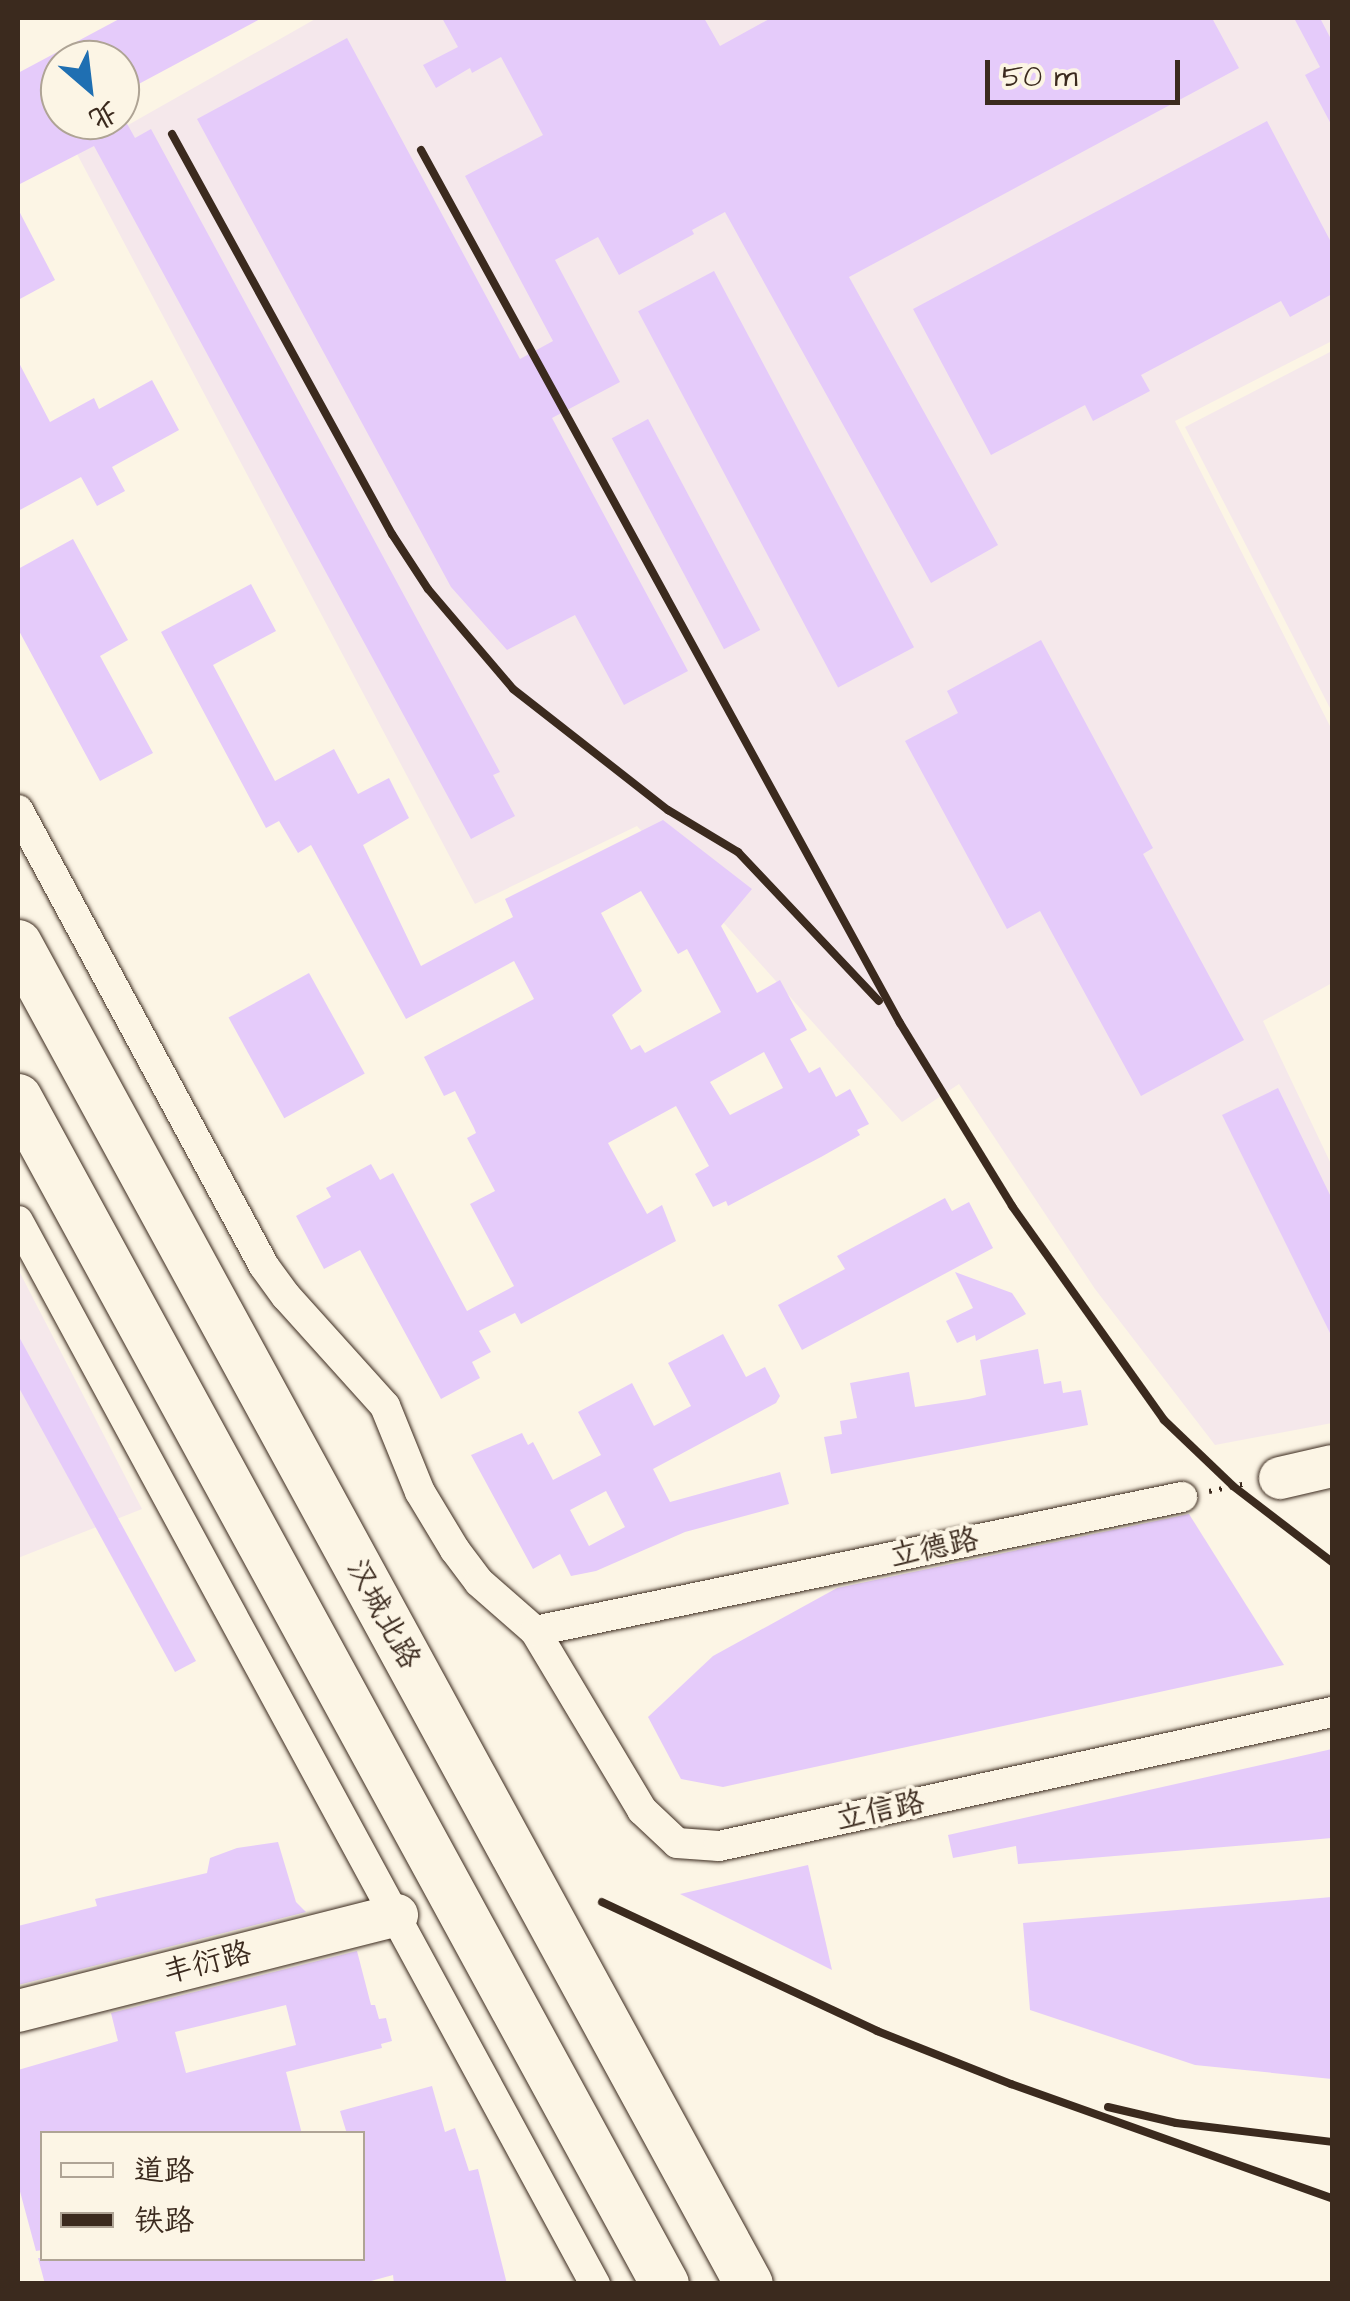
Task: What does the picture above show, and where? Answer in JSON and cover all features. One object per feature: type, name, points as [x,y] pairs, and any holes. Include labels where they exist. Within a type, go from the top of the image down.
[{"type":"main road","name":"汉城北路","points":[[18,944],[749,2284]]},
{"type":"main road","points":[[18,1098],[664,2284]]},
{"type":"street","name":"立信路","points":[[18,810],[264,1266],[385,1406],[420,1492],[455,1550],[480,1582],[535,1631],[642,1810],[677,1843],[719,1846],[1332,1712]]},
{"type":"street","points":[[18,1221],[595,2284]]},
{"type":"street","points":[[1280,1478],[1332,1466]]},
{"type":"street","name":"立德路","points":[[535,1631],[1182,1497]]},
{"type":"street","name":"丰衍路","points":[[18,2011],[397,1915]]},
{"type":"path","points":[[1182,1497],[1280,1478]]},
{"type":"shaded area","points":[[317,18],[1332,18],[1332,341],[1175,421],[1332,730],[1332,983],[1263,1021],[1332,1166],[1332,1423],[1215,1445],[1095,1289],[959,1084],[902,1122],[637,826],[475,904],[77,154],[102,140],[140,140],[140,118]]},
{"type":"shaded area","points":[[1332,351],[1332,712],[1185,427]]},
{"type":"shaded area","points":[[18,1269],[142,1509],[18,1558]]},
{"type":"building","points":[[121,18],[262,18],[140,83],[140,40],[80,40]]},
{"type":"building","points":[[442,18],[704,18],[720,46],[771,18],[1212,18],[1239,68],[849,277],[998,545],[931,583],[725,212],[692,230],[694,234],[619,275],[598,237],[555,260],[620,382],[552,418],[688,671],[624,705],[575,615],[507,650],[451,587],[197,119],[347,38],[520,359],[553,341],[465,176],[543,135],[501,57],[472,73],[470,68],[436,88],[423,65],[458,47]]},
{"type":"building","points":[[1294,18],[1320,18],[1332,41],[1332,126],[1305,75],[1320,67]]},
{"type":"building","points":[[40,61],[40,140],[140,140],[140,135],[151,129],[500,772],[493,775],[515,816],[471,839],[94,146],[18,185],[18,73]]},
{"type":"building","points":[[1267,121],[1332,244],[1332,294],[1290,317],[1281,301],[1141,375],[1150,391],[1093,421],[1085,405],[991,455],[913,309]]},
{"type":"building","points":[[18,209],[55,280],[18,300]]},
{"type":"building","points":[[714,271],[914,647],[838,688],[638,311]]},
{"type":"building","points":[[18,361],[50,422],[94,398],[99,409],[152,380],[179,430],[112,467],[125,491],[97,506],[81,477],[18,511]]},
{"type":"building","points":[[648,419],[760,630],[724,649],[612,438]]},
{"type":"building","points":[[73,539],[128,640],[100,656],[153,753],[100,781],[18,629],[18,569]]},
{"type":"building","points":[[251,584],[276,631],[213,665],[275,781],[334,749],[358,794],[389,778],[409,818],[363,845],[421,966],[513,917],[505,899],[663,820],[752,889],[721,926],[757,993],[780,980],[807,1030],[790,1039],[809,1073],[820,1067],[836,1097],[850,1089],[869,1124],[857,1130],[860,1135],[728,1206],[726,1201],[713,1207],[695,1174],[709,1166],[676,1106],[608,1143],[647,1214],[662,1205],[676,1241],[521,1324],[515,1313],[479,1331],[491,1352],[472,1362],[480,1378],[441,1399],[360,1250],[324,1269],[296,1216],[331,1197],[326,1188],[371,1164],[380,1180],[393,1173],[467,1311],[514,1286],[470,1204],[495,1191],[467,1138],[476,1133],[455,1091],[444,1096],[424,1057],[534,999],[514,961],[406,1019],[311,845],[298,853],[279,821],[266,828],[161,632]],"holes":[[[641,891],[678,954],[687,949],[721,1012],[645,1053],[640,1045],[631,1050],[612,1015],[642,991],[601,913]],[[764,1052],[783,1088],[730,1115],[710,1082]]]},
{"type":"building","points":[[1041,640],[1153,848],[1143,854],[1244,1040],[1141,1096],[1040,911],[1007,929],[905,741],[958,713],[947,691]]},
{"type":"building","points":[[309,973],[365,1074],[284,1118],[229,1018]]},
{"type":"building","points":[[1278,1088],[1332,1199],[1332,1337],[1222,1115]]},
{"type":"building","points":[[945,1198],[952,1211],[969,1202],[993,1248],[802,1350],[778,1305],[845,1269],[837,1256]]},
{"type":"building","points":[[955,1272],[1012,1293],[1026,1314],[976,1341],[975,1335],[957,1343],[946,1321],[973,1308]]},
{"type":"building","points":[[723,1334],[746,1377],[765,1367],[780,1396],[776,1403],[653,1469],[670,1502],[780,1472],[789,1504],[685,1532],[596,1571],[571,1576],[560,1554],[533,1569],[471,1455],[522,1433],[528,1445],[533,1442],[553,1480],[601,1455],[578,1412],[632,1383],[654,1426],[691,1406],[668,1363]],"holes":[[[606,1491],[625,1527],[589,1546],[570,1510]]]},
{"type":"building","points":[[18,1335],[196,1661],[175,1672],[18,1386]]},
{"type":"building","points":[[1038,1349],[1044,1384],[1061,1381],[1063,1393],[1081,1390],[1088,1425],[831,1474],[824,1437],[842,1434],[840,1421],[857,1418],[850,1383],[909,1372],[915,1407],[969,1399],[986,1395],[980,1360]]},
{"type":"building","points":[[1189,1514],[1284,1665],[723,1787],[681,1779],[648,1717],[713,1656],[837,1588]]},
{"type":"building","points":[[1332,1749],[1332,1838],[1018,1864],[1016,1846],[953,1858],[948,1835]]},
{"type":"building","points":[[278,1842],[296,1902],[306,1912],[18,1985],[18,1926],[97,1906],[95,1899],[207,1873],[210,1858],[237,1848]]},
{"type":"building","points":[[808,1865],[832,1970],[680,1894]]},
{"type":"building","points":[[1332,1897],[1332,2079],[1195,2065],[1030,2010],[1023,1923]]},
{"type":"building","points":[[357,1951],[371,2005],[375,2005],[379,2019],[386,2018],[392,2041],[381,2044],[382,2048],[286,2072],[301,2131],[40,2131],[40,2250],[36,2251],[18,2184],[18,2070],[118,2041],[111,2013]],"holes":[[[286,2005],[296,2045],[186,2073],[175,2032]]]},
{"type":"building","points":[[432,2086],[445,2132],[455,2128],[469,2171],[478,2169],[507,2284],[394,2284],[393,2275],[360,2284],[45,2284],[38,2258],[365,2261],[365,2131],[346,2131],[340,2111]]},
{"type":"railway","points":[[172,134],[392,534],[428,589],[513,689],[668,810],[738,852],[879,1001]]},
{"type":"railway","points":[[421,150],[900,1023],[1012,1206],[1164,1420],[1233,1486],[1332,1562]]},
{"type":"railway","points":[[602,1902],[877,2031],[1011,2084],[1332,2198]]},
{"type":"railway","points":[[1108,2107],[1176,2123],[1332,2142]]}]
